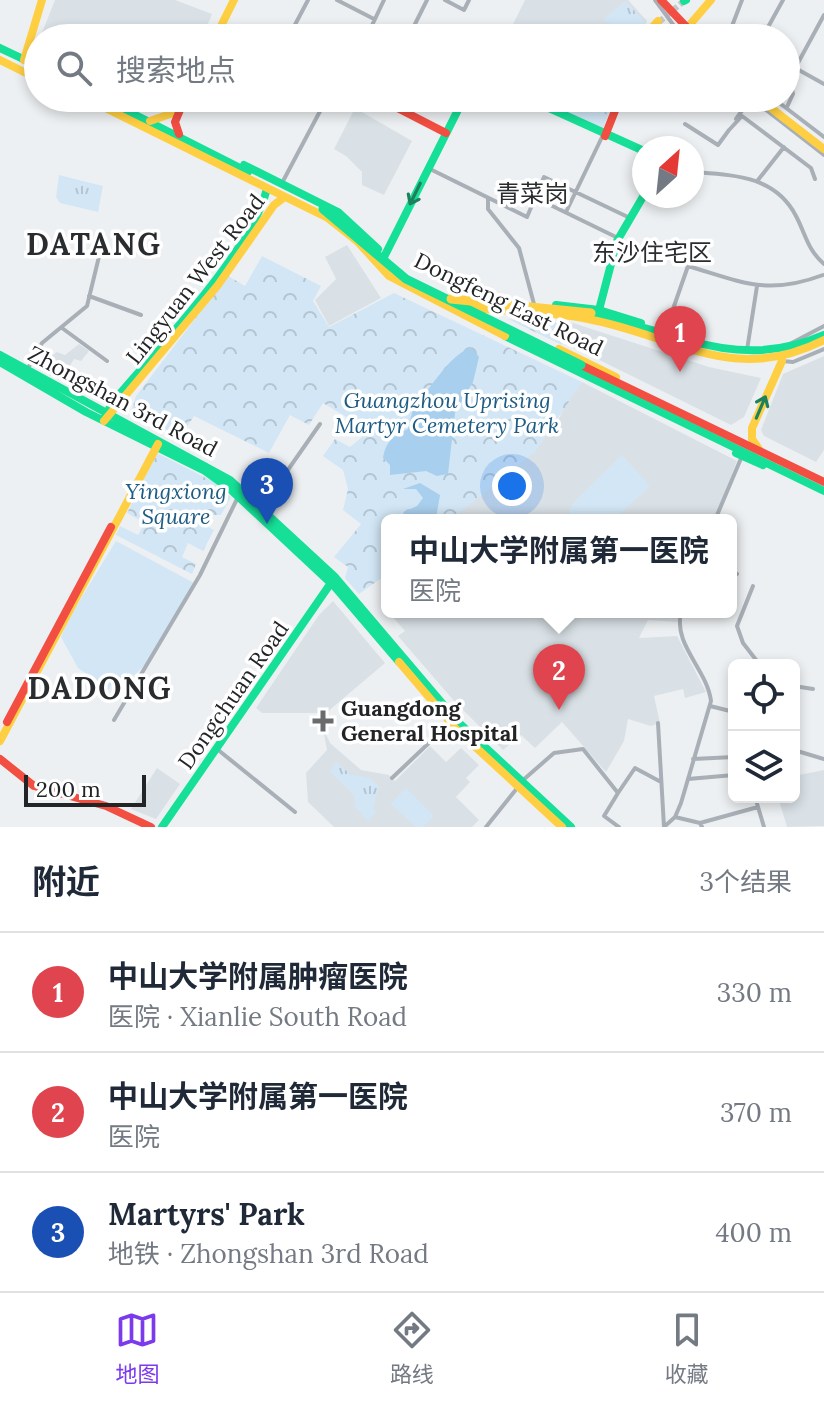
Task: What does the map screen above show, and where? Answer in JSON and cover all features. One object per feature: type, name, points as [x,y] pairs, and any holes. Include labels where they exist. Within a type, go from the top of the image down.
[{"type":"main road","points":[[35,24],[42,0]]},
{"type":"main road","points":[[222,24],[234,0]]},
{"type":"main road","points":[[692,24],[711,0]]},
{"type":"main road","points":[[661,1],[682,24]]},
{"type":"main road","points":[[661,1],[682,24]]},
{"type":"main road","points":[[656,24],[659,21]]},
{"type":"main road","points":[[0,46],[24,60]]},
{"type":"main road","points":[[0,60],[24,71]]},
{"type":"main road","points":[[0,60],[24,71]]},
{"type":"main road","name":"Dongfeng East Road","points":[[113,112],[333,221],[385,272],[469,319]]},
{"type":"main road","name":"Dongfeng East Road","points":[[123,112],[179,134],[344,216],[412,279],[824,482]]},
{"type":"main road","points":[[148,121],[167,118],[176,112]]},
{"type":"main road","points":[[178,112],[175,125],[179,134]]},
{"type":"main road","points":[[405,112],[446,133]]},
{"type":"main road","points":[[385,272],[383,255],[457,112]]},
{"type":"main road","points":[[555,112],[632,146]]},
{"type":"main road","points":[[604,136],[614,112]]},
{"type":"main road","points":[[777,112],[824,146]]},
{"type":"main road","points":[[787,112],[824,146]]},
{"type":"main road","name":"Dongfeng East Road","points":[[148,121],[349,225],[393,270],[434,298]]},
{"type":"main road","name":"Dongfeng East Road","points":[[231,171],[344,235],[394,284],[824,491]]},
{"type":"main road","name":"Lingyuan West Road","points":[[266,192],[268,206]]},
{"type":"main road","name":"Lingyuan West Road","points":[[106,417],[214,285],[268,206],[282,199]]},
{"type":"main road","points":[[595,311],[618,238],[636,208]]},
{"type":"main road","points":[[450,296],[587,319],[715,351],[778,356],[823,340]]},
{"type":"main road","points":[[434,298],[473,308],[517,308],[534,304],[595,311],[691,341]]},
{"type":"main road","points":[[434,298],[595,311],[721,357],[782,361],[823,340]]},
{"type":"main road","points":[[434,298],[672,408]]},
{"type":"main road","points":[[666,337],[774,352],[823,340]]},
{"type":"main road","name":"Zhongshan 3rd Road","points":[[0,355],[106,417]]},
{"type":"main road","points":[[762,451],[753,442],[752,428],[782,361]]},
{"type":"main road","name":"Zhongshan 3rd Road","points":[[0,362],[214,476],[333,580]]},
{"type":"main road","points":[[703,432],[742,456],[780,470]]},
{"type":"main road","points":[[0,733],[156,444]]},
{"type":"main road","points":[[0,741],[156,444]]},
{"type":"main road","name":"Zhongshan 3rd Road","points":[[156,444],[220,473],[261,508],[333,580]]},
{"type":"main road","points":[[333,580],[441,708],[562,827]]},
{"type":"main road","name":"Dongchuan Road","points":[[162,827],[333,580]]},
{"type":"main road","points":[[441,708],[450,723],[571,827]]},
{"type":"main road","points":[[0,759],[34,786],[106,806],[151,827]]},
{"type":"street","points":[[295,24],[308,0]]},
{"type":"street","points":[[337,0],[374,19]]},
{"type":"street","points":[[372,24],[384,0]]},
{"type":"street","points":[[415,24],[427,0]]},
{"type":"street","points":[[445,0],[464,10],[469,0]]},
{"type":"street","points":[[733,24],[742,0]]},
{"type":"street","points":[[770,24],[783,0]]},
{"type":"street","points":[[800,63],[824,15]]},
{"type":"street","points":[[800,71],[824,84]]},
{"type":"street","points":[[282,183],[320,112]]},
{"type":"street","points":[[685,124],[718,145],[742,112]]},
{"type":"street","points":[[769,112],[824,155]]},
{"type":"street","points":[[788,112],[824,137]]},
{"type":"street","points":[[730,129],[742,116],[811,168],[815,179]]},
{"type":"street","points":[[566,213],[604,136]]},
{"type":"street","points":[[758,180],[784,147]]},
{"type":"street","points":[[432,170],[527,217],[544,177],[630,218]]},
{"type":"street","points":[[704,173],[744,175],[758,180],[795,214],[806,244],[824,264]]},
{"type":"street","points":[[534,197],[618,238]]},
{"type":"street","points":[[488,198],[488,209],[519,248],[534,304]]},
{"type":"street","points":[[27,370],[42,343],[87,306],[104,236]]},
{"type":"street","points":[[666,337],[688,266],[757,286],[793,286],[823,275]]},
{"type":"street","points":[[747,350],[757,286]]},
{"type":"street","points":[[89,296],[141,315]]},
{"type":"street","points":[[774,352],[824,326]]},
{"type":"street","points":[[62,328],[107,361]]},
{"type":"street","points":[[261,508],[320,424]]},
{"type":"street","points":[[718,514],[742,456]]},
{"type":"street","points":[[114,720],[200,575],[238,496]]},
{"type":"street","points":[[753,586],[737,626],[743,643],[755,659]]},
{"type":"street","points":[[664,827],[675,817],[710,706],[708,686],[679,630],[680,618]]},
{"type":"street","points":[[800,687],[813,689]]},
{"type":"street","points":[[710,706],[728,708]]},
{"type":"street","points":[[392,778],[450,723]]},
{"type":"street","points":[[658,723],[664,827]]},
{"type":"street","points":[[217,749],[295,812]]},
{"type":"street","points":[[486,827],[520,784],[554,753],[583,749],[618,793]]},
{"type":"street","points":[[800,752],[824,759]]},
{"type":"street","points":[[693,759],[728,757]]},
{"type":"street","points":[[619,827],[604,816],[635,768],[661,782]]},
{"type":"street","points":[[688,779],[728,776]]},
{"type":"street","points":[[757,803],[764,827]]},
{"type":"street","points":[[675,817],[701,825],[758,807]]},
{"type":"shaded area","points":[[55,0],[175,0],[212,14],[208,24],[46,24]]},
{"type":"shaded area","points":[[525,0],[628,0],[647,21],[645,24],[513,24]]},
{"type":"shaded area","points":[[353,112],[362,112],[412,141],[384,195],[362,185],[362,172],[334,149]]},
{"type":"shaded area","points":[[347,245],[381,298],[329,326],[315,300],[336,279],[325,257]]},
{"type":"shaded area","points":[[573,323],[709,367],[761,378],[744,417],[731,425],[565,343]]},
{"type":"shaded area","points":[[79,344],[89,351],[81,361],[74,359],[61,381],[32,366],[41,350],[53,355],[57,352],[65,355]]},
{"type":"shaded area","points":[[824,356],[824,450],[816,462],[764,436],[761,430],[783,374]]},
{"type":"shaded area","points":[[582,382],[737,461],[716,514],[457,514],[558,420],[573,390]]},
{"type":"shaded area","name":"Guangdong General Hospital","points":[[333,601],[385,663],[326,713],[324,730],[330,743],[361,770],[389,775],[395,781],[430,746],[446,762],[461,748],[479,765],[466,778],[470,782],[456,797],[479,820],[472,827],[334,827],[308,802],[306,773],[327,750],[320,713],[262,713],[256,708],[319,615]]},
{"type":"shaded area","points":[[394,618],[678,618],[677,622],[648,620],[639,638],[677,636],[706,692],[685,698],[683,689],[654,696],[660,723],[651,726],[628,719],[624,741],[606,772],[562,722],[535,748],[521,735],[503,750],[455,702],[398,636],[405,631]]},
{"type":"shaded area","points":[[157,768],[180,784],[156,819],[131,809]]},
{"type":"shaded area","points":[[824,770],[824,826],[787,827],[780,803],[800,803],[800,775]]},
{"type":"green space","points":[[625,1],[646,23],[611,24],[603,20]]},
{"type":"green space","points":[[561,112],[609,112],[602,132]]},
{"type":"green space","points":[[59,175],[103,186],[98,212],[60,203],[56,197]]},
{"type":"green space","name":"Guangzhou Uprising Martyr Cemetery Park","points":[[262,256],[321,286],[313,301],[329,327],[394,293],[582,382],[535,452],[458,514],[381,514],[381,578],[359,594],[345,578],[348,567],[334,557],[361,524],[343,510],[348,489],[343,470],[323,456],[335,439],[350,447],[362,437],[363,427],[323,403],[309,425],[290,415],[269,453],[194,416],[180,438],[131,412],[136,396],[228,276],[245,286]]},
{"type":"green space","points":[[508,319],[572,323],[562,345]]},
{"type":"green space","name":"Yingxiong Square","points":[[157,453],[214,482],[231,497],[221,515],[212,515],[206,526],[214,530],[203,551],[188,543],[182,557],[196,564],[192,574],[116,535],[120,526],[138,535],[145,523],[127,513]]},
{"type":"green space","points":[[622,455],[650,486],[620,514],[569,514],[572,504]]},
{"type":"green space","points":[[116,541],[194,583],[144,666],[129,680],[113,681],[109,690],[78,668],[61,637],[69,618]]},
{"type":"green space","points":[[336,762],[350,774],[369,778],[379,786],[373,809],[376,812],[368,821],[355,807],[354,795],[330,771]]},
{"type":"green space","points":[[406,788],[434,816],[423,827],[416,827],[391,804]]},
{"type":"water","points":[[471,347],[479,357],[473,382],[455,413],[448,474],[437,476],[426,471],[390,475],[390,465],[383,458],[388,443],[408,429],[414,405],[447,366]]},
{"type":"water","points":[[420,483],[440,495],[437,514],[403,514],[417,506],[423,498],[416,489],[403,489]]},
{"type":"tunnel","points":[[659,22],[684,1]]},
{"type":"traffic: fast","points":[[0,48],[24,59]]},
{"type":"traffic: fast","points":[[130,112],[248,172]]},
{"type":"traffic: fast","points":[[382,261],[457,112]]},
{"type":"traffic: fast","points":[[558,112],[632,146]]},
{"type":"traffic: fast","points":[[244,165],[338,212],[378,249]]},
{"type":"traffic: fast","points":[[105,417],[112,403],[222,272],[257,216],[266,192]]},
{"type":"traffic: fast","points":[[599,310],[617,241],[636,208]]},
{"type":"traffic: fast","points":[[323,209],[406,279],[581,365]]},
{"type":"traffic: fast","points":[[556,305],[599,310],[641,323]]},
{"type":"traffic: fast","points":[[591,313],[691,341]]},
{"type":"traffic: fast","points":[[687,340],[722,348],[756,350],[790,346],[824,335]]},
{"type":"traffic: fast","points":[[505,336],[824,491]]},
{"type":"traffic: fast","points":[[0,355],[230,480],[335,577],[459,723],[571,827]]},
{"type":"traffic: fast","points":[[0,362],[86,412],[205,471],[230,489],[334,586],[399,662]]},
{"type":"traffic: fast","points":[[736,453],[763,465]]},
{"type":"traffic: fast","points":[[162,827],[333,580]]},
{"type":"traffic: slow","points":[[35,24],[42,0]]},
{"type":"traffic: slow","points":[[222,24],[234,0]]},
{"type":"traffic: slow","points":[[690,24],[711,0]]},
{"type":"traffic: slow","points":[[655,24],[658,21]]},
{"type":"traffic: slow","points":[[0,60],[24,72]]},
{"type":"traffic: slow","points":[[113,112],[328,218],[357,241],[389,276],[505,336]]},
{"type":"traffic: slow","points":[[150,121],[176,112]]},
{"type":"traffic: slow","points":[[776,112],[824,149]]},
{"type":"traffic: slow","points":[[104,421],[218,285],[274,205],[282,199]]},
{"type":"traffic: slow","points":[[451,299],[591,313]]},
{"type":"traffic: slow","points":[[466,307],[588,319],[705,353],[733,358],[761,359],[791,353],[824,340]]},
{"type":"traffic: slow","points":[[559,349],[616,377]]},
{"type":"traffic: slow","points":[[759,449],[752,439],[752,428],[782,361]]},
{"type":"traffic: slow","points":[[0,741],[158,444]]},
{"type":"traffic: slow","points":[[399,662],[456,729],[562,827]]},
{"type":"traffic: jam","points":[[661,0],[684,24]]},
{"type":"traffic: jam","points":[[179,112],[175,122],[179,134]]},
{"type":"traffic: jam","points":[[405,112],[446,133]]},
{"type":"traffic: jam","points":[[605,136],[614,112]]},
{"type":"traffic: jam","points":[[581,365],[824,482]]},
{"type":"traffic: jam","points":[[7,722],[111,527]]},
{"type":"traffic: jam","points":[[0,759],[34,786],[106,806],[151,827]]},
{"type":"place","name":"中山大学附属肿瘤医院","points":[[680,372]]},
{"type":"place","name":"Martyrs' Park","points":[[267,524]]},
{"type":"place","name":"中山大学附属第一医院","points":[[559,710]]},
{"type":"place","name":"Guangdong General Hospital","points":[[323,721]]},
{"type":"district","name":"青菜岗","points":[[532,193]]},
{"type":"district","name":"DATANG","points":[[94,244]]},
{"type":"district","name":"东沙住宅区","points":[[652,252]]},
{"type":"district","name":"DADONG","points":[[100,688]]}]
